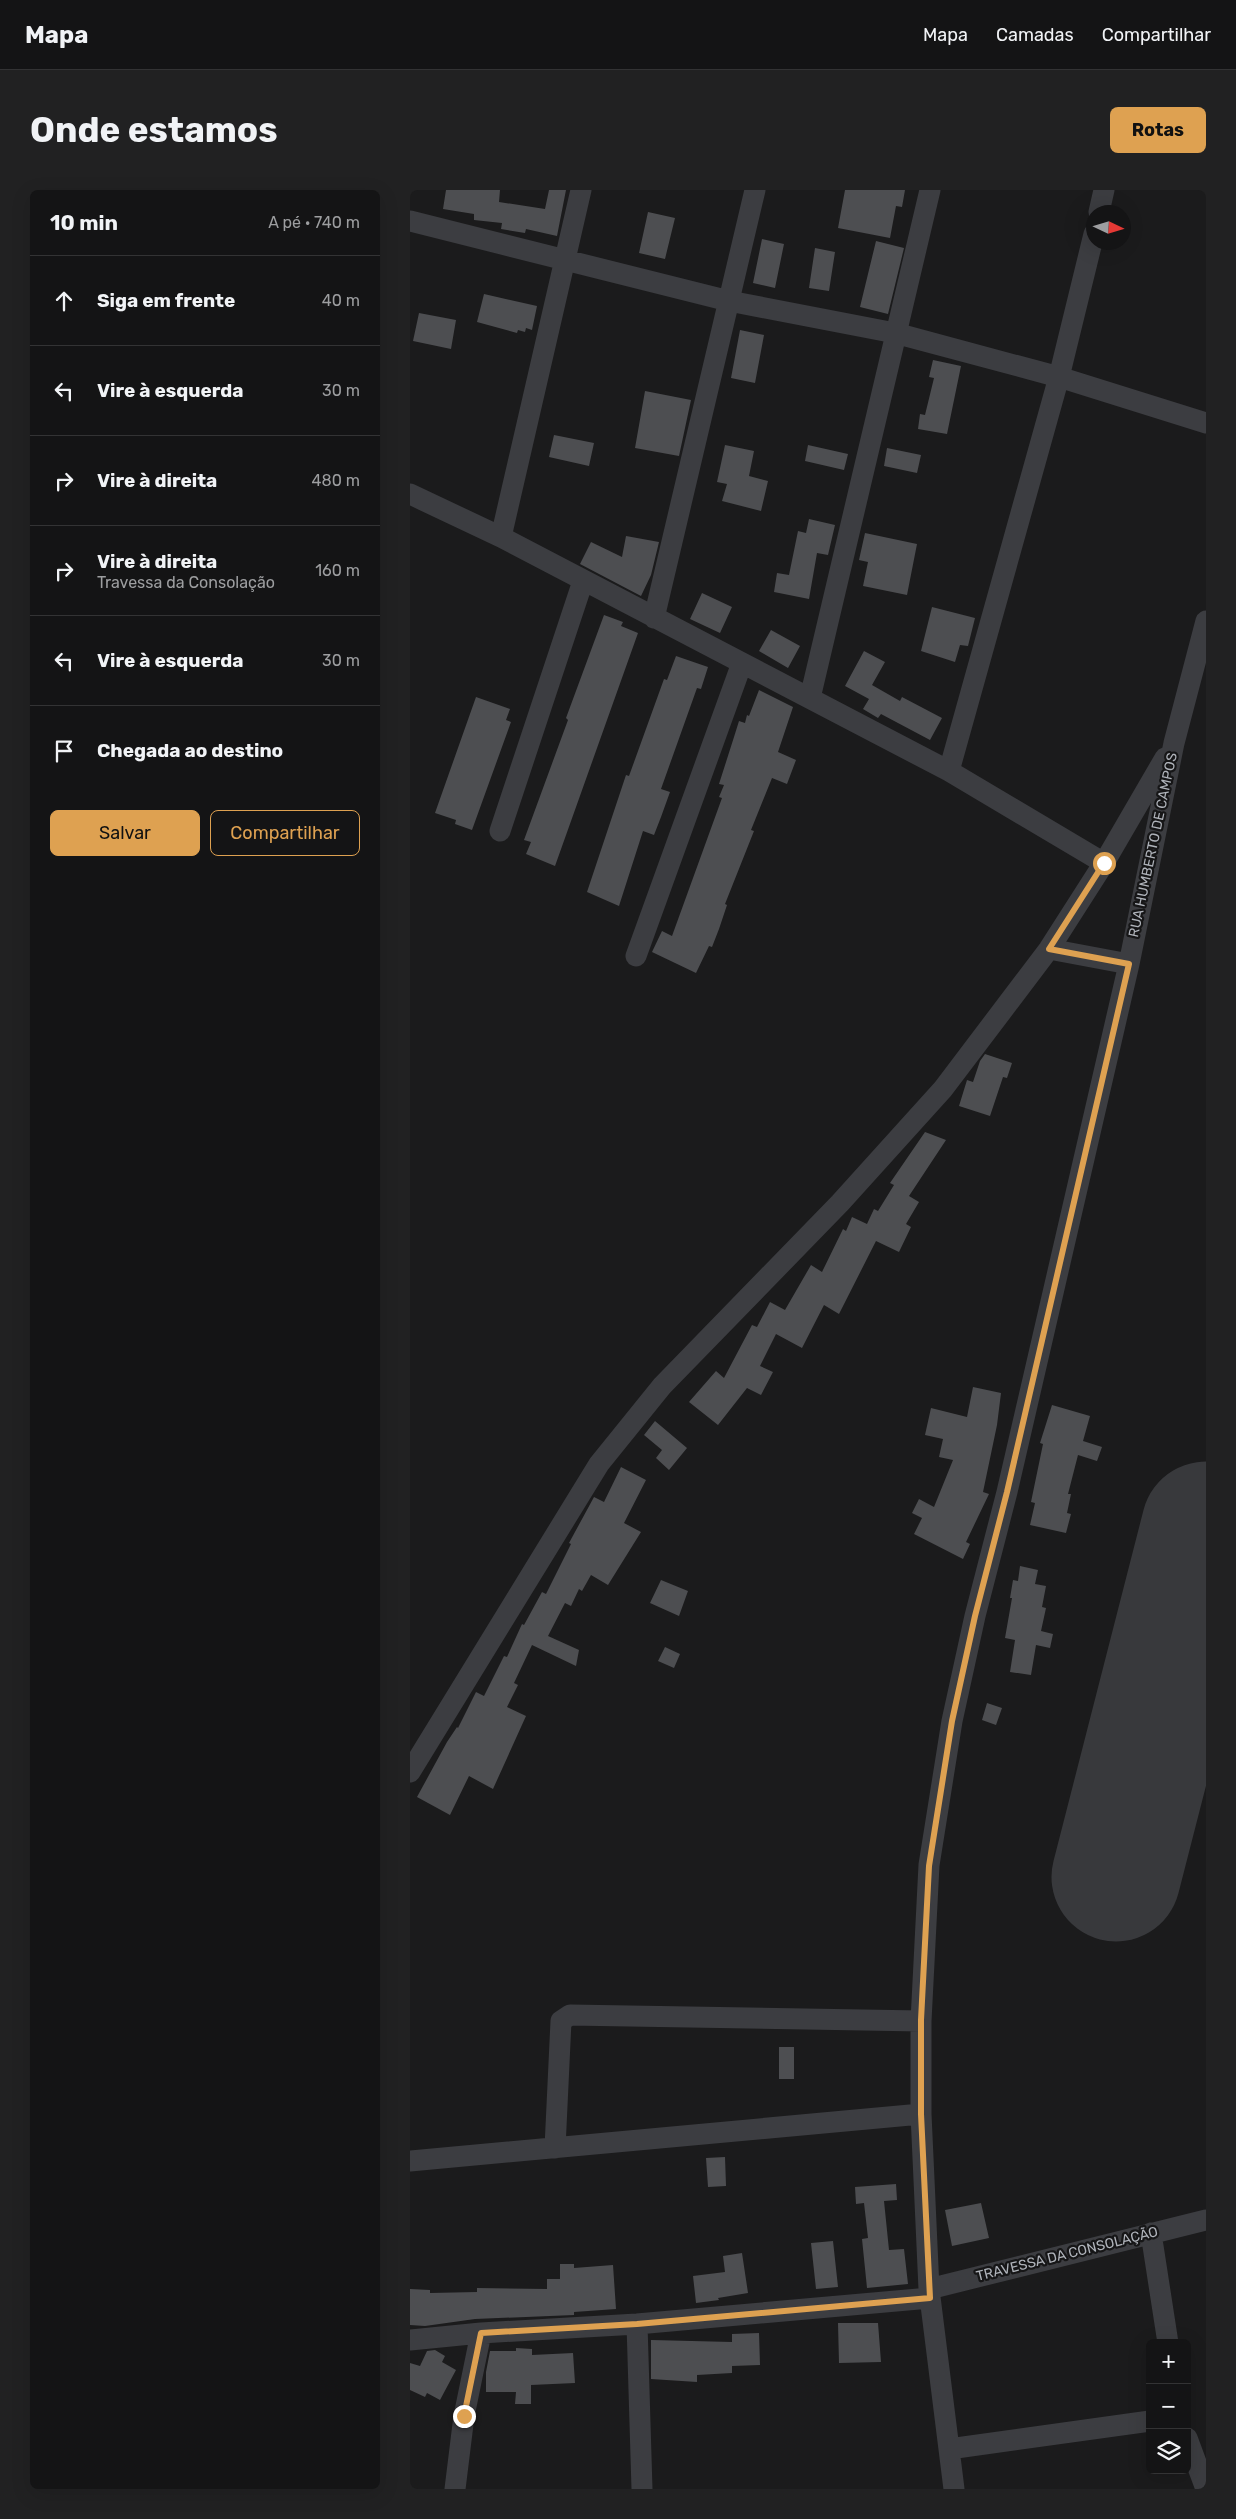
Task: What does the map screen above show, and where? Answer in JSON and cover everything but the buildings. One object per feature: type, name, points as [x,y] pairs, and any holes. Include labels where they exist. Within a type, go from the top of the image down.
[{"type":"street","points":[[501,538],[566,260],[580,190]]},
{"type":"street","points":[[654,618],[755,190]]},
{"type":"street","points":[[810,698],[930,190]]},
{"type":"street","points":[[1101,205],[1104,190]]},
{"type":"street","points":[[410,222],[729,301],[895,333],[1059,377],[1206,423]]},
{"type":"street","points":[[949,771],[1059,377],[1090,250]]},
{"type":"street","points":[[410,494],[583,580],[949,771],[1104,863]]},
{"type":"street","points":[[500,830],[583,580]]},
{"type":"street","name":"RUA HUMBERTO DE CAMPOS","points":[[954,2489],[930,2293],[921,2114],[921,2020],[929,1866],[952,1721],[975,1616],[1007,1492],[1129,964],[1174,743],[1206,621]]},
{"type":"street","points":[[636,956],[742,663]]},
{"type":"street","points":[[410,1772],[598,1464],[662,1386],[840,1203],[943,1089],[1049,949],[1104,863],[1174,743]]},
{"type":"street","points":[[1049,949],[1129,964]]},
{"type":"street","points":[[556,2148],[560,2021],[570,2015],[921,2020]]},
{"type":"street","points":[[410,2161],[921,2114]]},
{"type":"street","name":"TRAVESSA DA CONSOLAÇÃO","points":[[410,2340],[481,2333],[637,2324],[930,2293],[1206,2220]]},
{"type":"street","points":[[1151,2233],[1167,2339]]},
{"type":"street","points":[[637,2324],[642,2489]]},
{"type":"street","points":[[455,2489],[464,2416],[481,2333]]},
{"type":"street","points":[[948,2449],[1146,2422]]},
{"type":"street","points":[[1191,2449],[1206,2489]]},
{"type":"runway","points":[[1116,1877],[1206,1526]]},
{"type":"route","points":[[464,2416],[481,2333],[637,2324],[930,2298],[921,2114],[921,2020],[929,1866],[952,1721],[975,1616],[1007,1492],[1129,964],[1049,949],[1104,863]]}]
